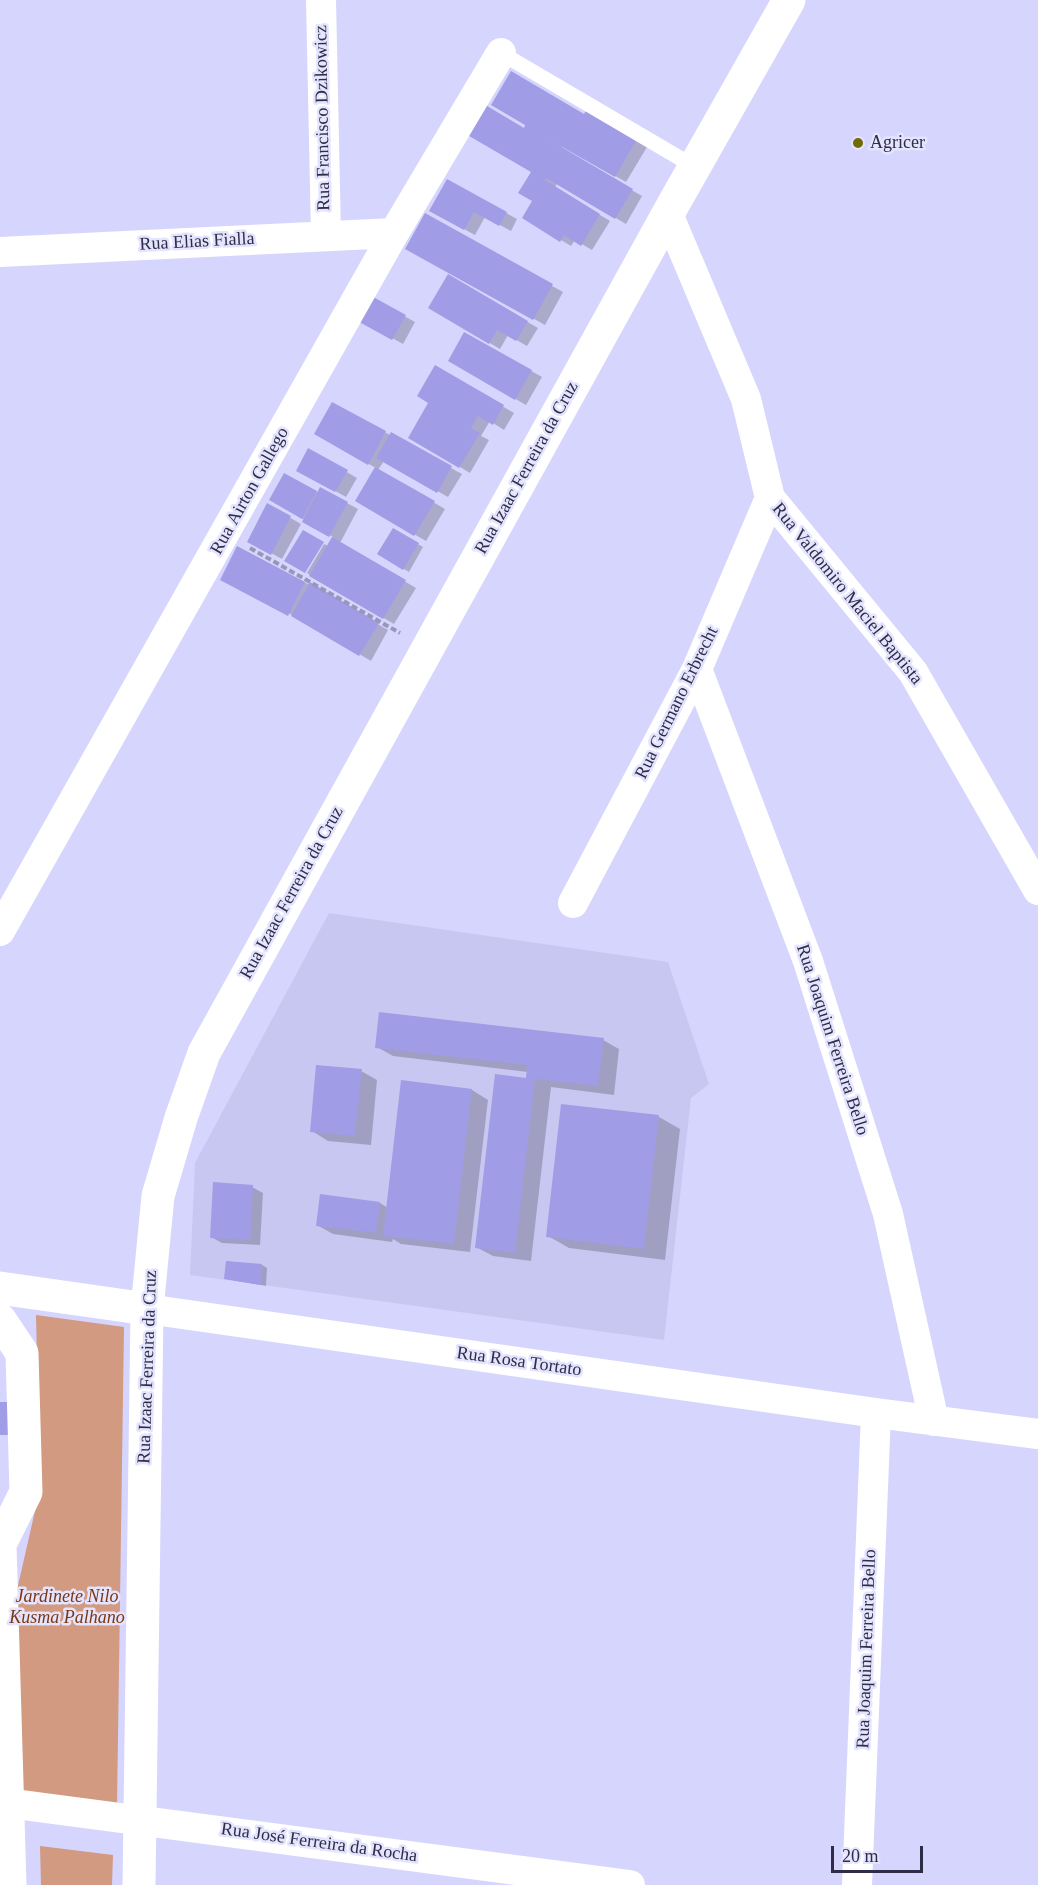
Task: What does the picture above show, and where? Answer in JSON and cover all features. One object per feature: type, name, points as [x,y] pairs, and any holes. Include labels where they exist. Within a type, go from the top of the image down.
[{"type":"main road","name":"Rua Izaac Ferreira da Cruz","points":[[139,1885],[147,1309],[158,1196],[180,1118],[204,1053],[668,214],[789,0]]},
{"type":"main road","name":"Rua Rosa Tortato","points":[[0,1288],[147,1309]]},
{"type":"main road","points":[[0,1320],[22,1353],[26,1492],[0,1545],[10,1885]]},
{"type":"street","name":"Rua Francisco Dzikowicz","points":[[321,0],[326,235]]},
{"type":"street","name":"Rua Airton Gallego","points":[[0,931],[226,535],[394,233],[501,53]]},
{"type":"street","name":"Rua Valdomiro Maciel Baptista","points":[[668,214],[746,399],[770,498],[913,672],[1038,890]]},
{"type":"street","name":"Rua Elias Fialla","points":[[0,252],[394,233]]},
{"type":"street","name":"Rua Germano Erbrecht","points":[[573,903],[697,669],[770,498]]},
{"type":"street","name":"Rua Joaquim Ferreira Bello","points":[[697,669],[808,961],[882,1192],[934,1421]]},
{"type":"street","name":"Rua Rosa Tortato","points":[[147,1309],[1038,1434]]},
{"type":"street","name":"Rua Joaquim Ferreira Bello","points":[[857,1885],[876,1413]]},
{"type":"street","name":"Rua José Ferreira da Rocha","points":[[7,1803],[630,1885]]},
{"type":"lane","points":[[501,53],[695,167]]},
{"type":"path","points":[[226,535],[428,649]]},
{"type":"shaded area","points":[[329,913],[668,962],[709,1084],[691,1098],[664,1340],[190,1275],[195,1163]]},
{"type":"green space","name":"Jardinete Nilo Kusma Palhano","points":[[36,1315],[124,1327],[117,1805],[20,1793],[14,1603],[40,1489]]},
{"type":"green space","points":[[40,1846],[113,1855],[112,1885],[41,1885]]},
{"type":"building","points":[[511,71],[584,114],[587,109],[637,139],[615,177],[541,135],[633,189],[615,219],[546,178],[545,180],[600,214],[581,246],[564,235],[560,242],[522,218],[532,201],[518,193],[531,172],[464,133],[482,103],[524,128],[525,125],[491,105]]},
{"type":"building","points":[[447,179],[507,212],[499,226],[474,212],[464,230],[429,211]]},
{"type":"building","points":[[425,213],[553,284],[533,320],[405,249]]},
{"type":"building","points":[[448,274],[528,321],[516,341],[497,330],[489,344],[428,308]]},
{"type":"building","points":[[366,293],[406,315],[392,340],[352,318]]},
{"type":"building","points":[[464,332],[532,370],[515,400],[448,361]]},
{"type":"building","points":[[435,365],[504,405],[493,425],[478,416],[471,428],[480,433],[459,468],[408,438],[428,403],[417,396]]},
{"type":"building","points":[[332,402],[386,431],[368,465],[314,434]]},
{"type":"building","points":[[391,432],[452,466],[437,493],[376,458]]},
{"type":"building","points":[[308,448],[348,470],[335,492],[296,471]]},
{"type":"building","points":[[375,467],[435,501],[414,536],[355,501]]},
{"type":"building","points":[[284,473],[317,491],[302,519],[269,500]]},
{"type":"building","points":[[320,487],[348,502],[329,537],[302,522]]},
{"type":"building","points":[[267,503],[291,516],[271,555],[247,542]]},
{"type":"building","points":[[393,528],[419,543],[403,570],[377,554]]},
{"type":"building","points":[[303,530],[324,542],[305,573],[284,561]]},
{"type":"building","points":[[332,537],[406,580],[383,619],[309,576]]},
{"type":"building","points":[[237,546],[305,582],[288,616],[220,580]]},
{"type":"building","points":[[310,582],[379,623],[359,656],[291,616]]},
{"type":"building","points":[[379,1012],[604,1038],[598,1086],[535,1079],[515,1253],[475,1248],[495,1074],[526,1078],[527,1065],[375,1048]]},
{"type":"building","points":[[316,1065],[362,1069],[355,1136],[310,1132]]},
{"type":"building","points":[[401,1080],[472,1089],[454,1244],[383,1236]]},
{"type":"building","points":[[561,1104],[659,1115],[644,1249],[546,1237]]},
{"type":"building","points":[[213,1182],[253,1185],[250,1240],[210,1238]]},
{"type":"building","points":[[320,1194],[380,1202],[376,1233],[316,1226]]},
{"type":"building","points":[[226,1261],[262,1264],[261,1285],[224,1279]]},
{"type":"building","points":[[0,1402],[8,1402],[8,1435],[0,1435]]},
{"type":"place","name":"Agricer","points":[[858,143]]}]
